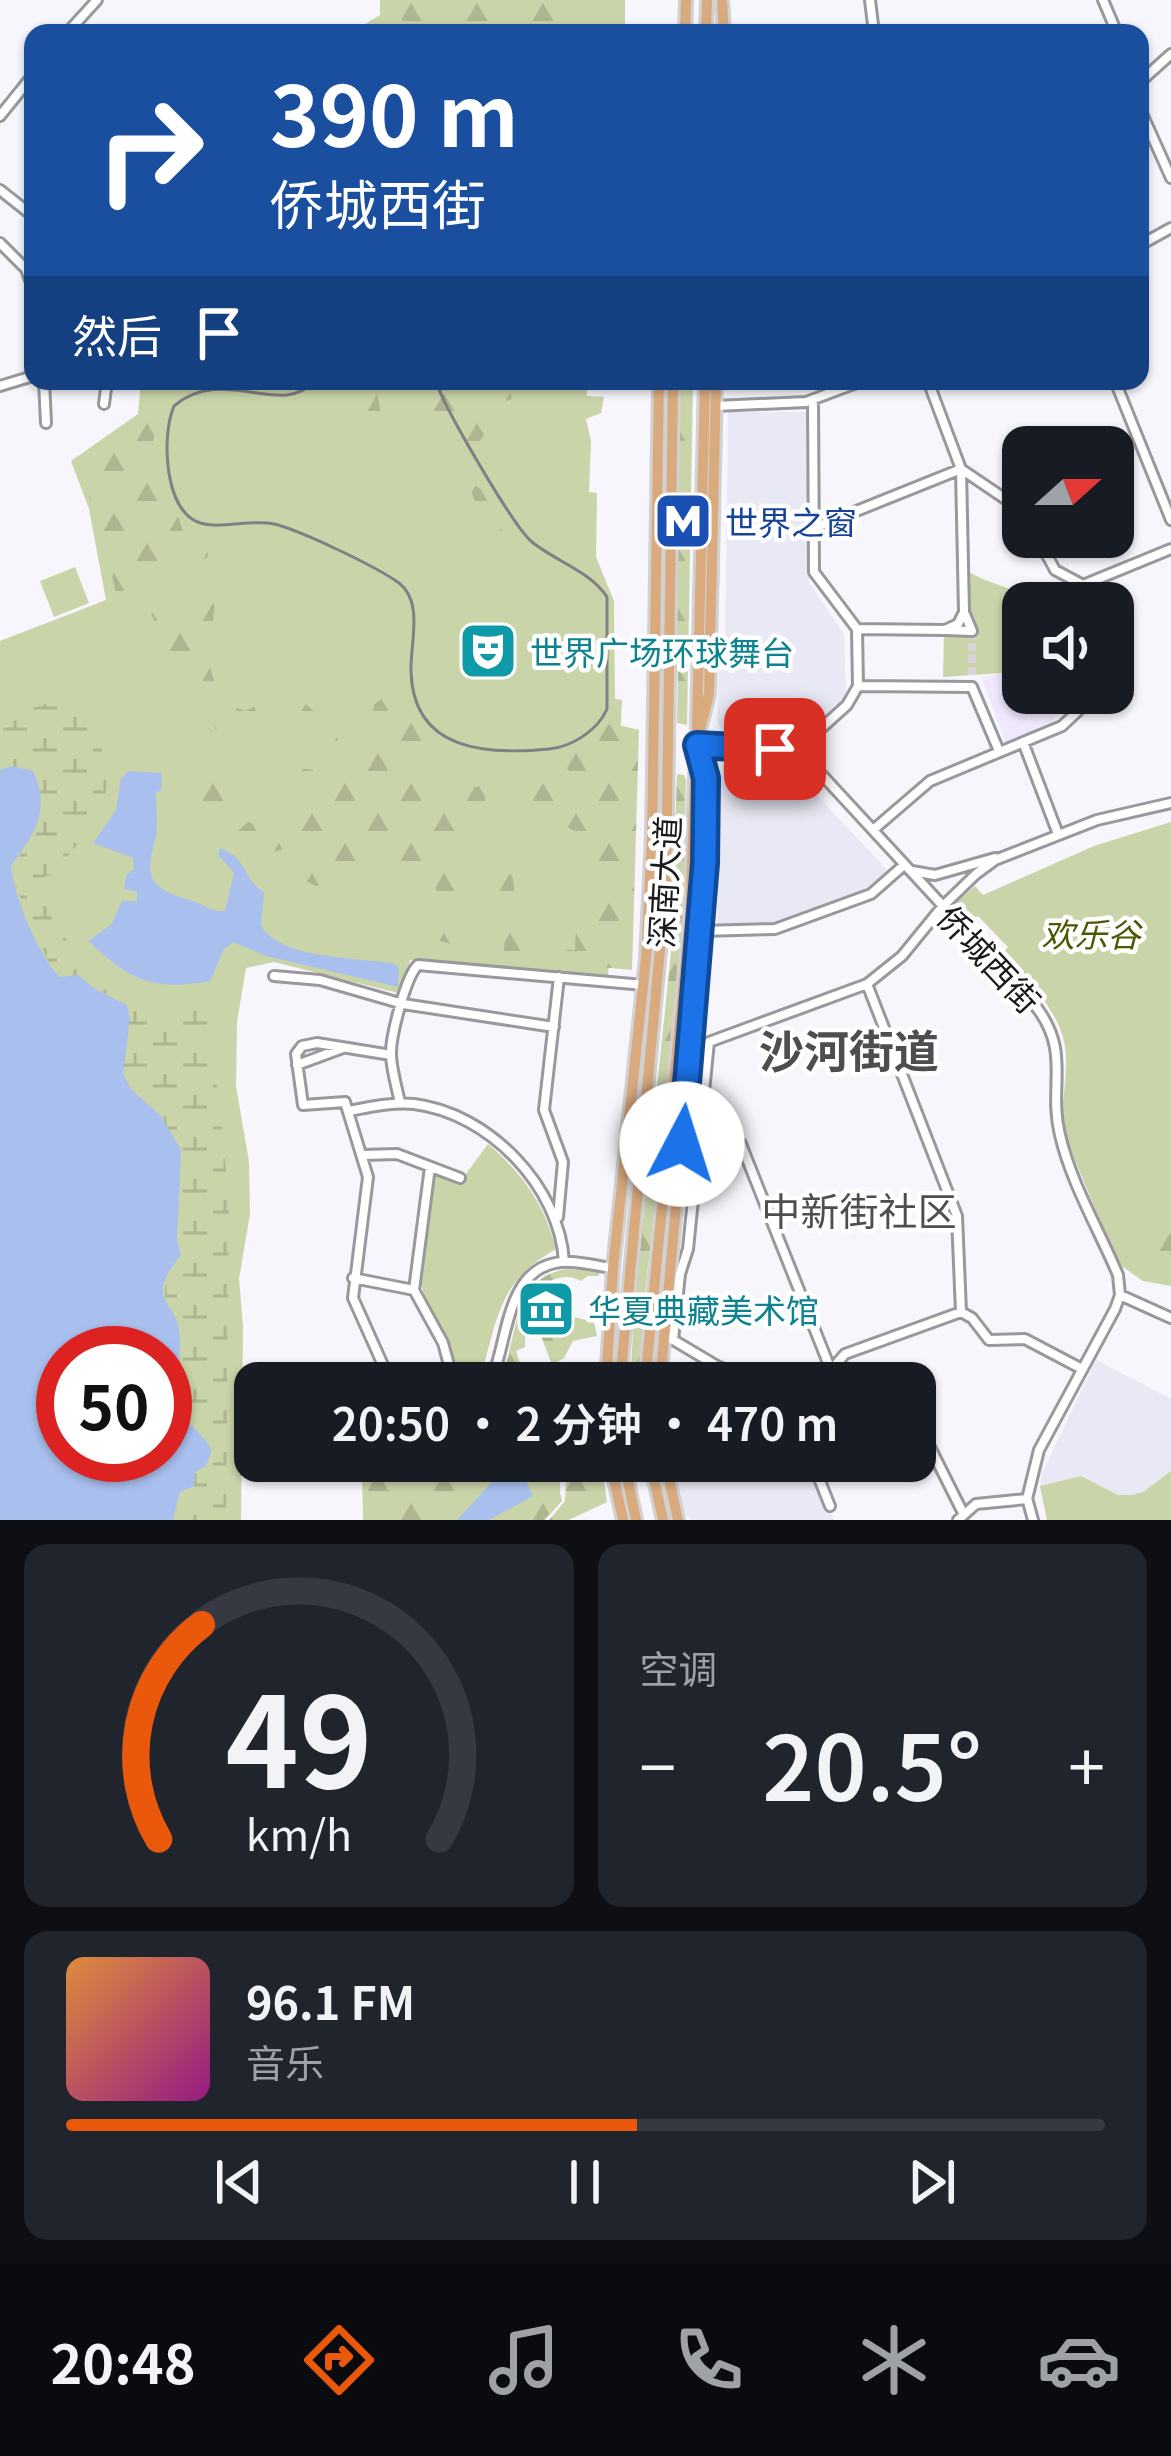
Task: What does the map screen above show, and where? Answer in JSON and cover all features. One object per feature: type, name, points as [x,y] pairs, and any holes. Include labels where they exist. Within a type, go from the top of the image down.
[{"type":"main road","points":[[607,1362],[646,959],[655,732],[659,390]]},
{"type":"main road","name":"深南大道","points":[[622,1362],[666,884],[673,390]]},
{"type":"main road","name":"深南大道","points":[[647,1362],[688,943],[704,390]]},
{"type":"main road","points":[[665,1301],[704,890],[706,778],[697,745],[709,694],[716,390]]},
{"type":"main road","points":[[703,470],[715,407]]},
{"type":"main road","points":[[658,495],[673,428]]},
{"type":"main road","points":[[702,523],[710,592]]},
{"type":"main road","points":[[655,732],[668,768]]},
{"type":"main road","points":[[646,959],[666,884]]},
{"type":"main road","points":[[688,943],[704,890]]},
{"type":"main road","points":[[637,1043],[646,1097]]},
{"type":"main road","points":[[642,1142],[652,1156],[666,1150]]},
{"type":"main road","points":[[616,1234],[639,1179],[652,1165],[664,1173]]},
{"type":"main road","points":[[656,1255],[668,1337],[664,1362]]},
{"type":"main road","points":[[614,1482],[623,1520]]},
{"type":"main road","points":[[624,1482],[636,1520]]},
{"type":"main road","points":[[655,1482],[663,1520]]},
{"type":"main road","points":[[669,1482],[677,1520]]},
{"type":"street","points":[[75,24],[97,0]]},
{"type":"street","points":[[0,116],[24,85]]},
{"type":"street","points":[[1149,129],[1171,178]]},
{"type":"street","points":[[0,190],[24,209]]},
{"type":"street","points":[[0,243],[24,269]]},
{"type":"street","points":[[44,390],[46,423]]},
{"type":"street","points":[[104,404],[106,390]]},
{"type":"street","points":[[715,407],[813,400],[839,390]]},
{"type":"street","points":[[857,629],[945,630],[958,624],[964,612],[962,470],[931,390]]},
{"type":"street","points":[[1119,390],[1171,520]]},
{"type":"street","points":[[697,745],[795,752],[847,705],[858,686],[857,629],[815,576],[813,400]]},
{"type":"street","points":[[814,527],[962,470]]},
{"type":"street","points":[[962,470],[1002,497]]},
{"type":"street","points":[[1090,582],[1171,549]]},
{"type":"street","points":[[1048,558],[1055,570],[1077,582]]},
{"type":"street","points":[[858,686],[972,683],[1000,752]]},
{"type":"street","points":[[873,830],[924,785],[1069,722],[1077,714]]},
{"type":"street","points":[[1023,742],[1058,834]]},
{"type":"street","name":"侨城西街","points":[[795,752],[819,771],[1037,1008],[1053,1033],[1059,1058],[1056,1116],[1062,1143],[1118,1275],[1120,1294]]},
{"type":"street","points":[[701,932],[775,929],[871,893],[908,868],[934,875],[1003,857],[1101,819],[1171,802]]},
{"type":"street","points":[[710,1362],[668,1337],[697,1162],[709,1042],[867,984],[902,956],[976,874],[1003,857]]},
{"type":"street","points":[[400,1103],[391,1055],[412,970],[423,964],[644,985]]},
{"type":"street","points":[[274,976],[320,980],[403,1004],[554,1027]]},
{"type":"street","points":[[559,977],[544,1111],[563,1162],[558,1223],[565,1262]]},
{"type":"street","points":[[867,984],[957,1216],[961,1312]]},
{"type":"street","points":[[382,1362],[353,1298],[368,1177],[363,1155],[342,1101],[303,1105],[296,1054],[302,1046],[317,1043],[391,1055]]},
{"type":"street","points":[[297,1065],[345,1048]]},
{"type":"street","points":[[349,1112],[400,1103],[453,1115],[492,1139],[527,1172],[558,1223]]},
{"type":"street","points":[[700,1129],[712,1149]]},
{"type":"street","points":[[697,1162],[712,1149],[741,1144],[828,1362]]},
{"type":"street","points":[[363,1155],[390,1153],[460,1178]]},
{"type":"street","points":[[430,1167],[414,1290],[448,1362]]},
{"type":"street","points":[[497,1362],[520,1290],[542,1268],[565,1262],[613,1268]]},
{"type":"street","points":[[353,1278],[414,1290]]},
{"type":"street","points":[[1033,1520],[1027,1499],[1034,1461],[1120,1294],[1171,1318]]},
{"type":"street","points":[[838,1362],[845,1354],[961,1312],[989,1340],[1025,1339],[1082,1370]]},
{"type":"street","points":[[936,1462],[961,1517],[984,1502],[1027,1499]]},
{"type":"street","points":[[820,1482],[830,1506]]},
{"type":"shaded area","points":[[728,412],[809,412],[809,583],[844,634],[846,696],[791,746],[729,736],[717,723],[720,641],[725,640]]},
{"type":"shaded area","points":[[1002,673],[1002,714],[1057,714],[1050,726],[1006,743],[981,677]]},
{"type":"shaded area","points":[[722,765],[794,771],[891,874],[877,888],[779,925],[717,925]]},
{"type":"shaded area","points":[[1096,1360],[1171,1399],[1171,1520],[1047,1520],[1042,1473]]},
{"type":"shaded area","points":[[677,1482],[817,1482],[834,1520],[691,1520],[683,1511]]},
{"type":"green space","points":[[380,0],[625,0],[625,24],[365,24],[380,15]]},
{"type":"green space","points":[[380,0],[586,0],[591,24],[409,24],[380,8]]},
{"type":"green space","points":[[140,390],[587,390],[587,396],[604,397],[601,413],[586,419],[591,441],[589,492],[597,493],[596,557],[614,601],[615,699],[622,700],[608,977],[410,960],[402,994],[274,962],[246,968],[237,1022],[236,1086],[249,1162],[250,1214],[239,1279],[243,1362],[234,1362],[234,1482],[241,1482],[241,1520],[0,1520],[0,641],[106,600],[89,509],[71,461],[138,414]]},
{"type":"green space","points":[[146,390],[171,390],[151,449],[184,534],[211,538],[207,558],[176,566],[166,585],[117,598],[100,522],[80,478],[131,425]]},
{"type":"green space","points":[[320,390],[377,390],[384,432],[372,439],[346,411],[338,415],[322,399]]},
{"type":"green space","points":[[412,390],[475,390],[469,392],[477,416],[425,419]]},
{"type":"green space","points":[[488,390],[509,390],[512,399],[494,405]]},
{"type":"green space","points":[[676,390],[693,390],[687,725],[677,723]]},
{"type":"green space","points":[[500,412],[505,416],[503,424],[483,437],[477,448],[478,473],[472,482],[479,488],[488,484],[506,510],[489,512],[511,550],[522,541],[530,547],[519,561],[496,557],[447,427]]},
{"type":"green space","points":[[75,567],[89,603],[54,617],[40,581]]},
{"type":"green space","points":[[969,572],[1002,586],[1002,673],[943,677],[944,633],[978,633],[968,612]]},
{"type":"green space","points":[[202,591],[215,602],[212,630],[206,638],[219,691],[245,711],[264,702],[272,713],[249,727],[247,738],[215,729],[210,704],[190,700],[182,673],[151,614],[170,602],[184,609],[196,605]]},
{"type":"green space","points":[[400,684],[416,713],[445,742],[472,758],[457,761],[430,745],[403,745],[391,756],[385,781],[449,787],[464,810],[472,788],[483,785],[489,794],[486,828],[463,865],[476,873],[463,941],[455,945],[432,939],[438,919],[436,888],[407,886],[379,872],[368,834],[361,834],[359,880],[316,886],[305,881],[295,846],[273,852],[237,832],[248,822],[288,829],[290,784],[299,782],[300,768],[313,770],[310,782],[317,796],[343,781],[376,742],[374,705]]},
{"type":"green space","points":[[291,691],[334,729],[339,744],[316,727],[286,716],[279,703],[282,693]]},
{"type":"green space","points":[[58,700],[76,701],[97,736],[107,779],[93,825],[52,875],[37,886],[52,919],[76,953],[144,1012],[198,1009],[210,1018],[229,1200],[226,1520],[173,1520],[180,1492],[186,1482],[192,1482],[194,1430],[192,1326],[177,1326],[165,1296],[170,1272],[181,1255],[177,1240],[180,1171],[147,1103],[123,1074],[120,1000],[85,979],[60,977],[51,968],[12,878],[11,866],[39,826],[25,766],[0,770],[0,731],[33,708]]},
{"type":"green space","points":[[611,723],[639,730],[632,970],[503,958],[503,929],[489,905],[498,884],[512,871],[528,949],[575,950],[576,918],[594,902],[600,846],[540,811],[527,796],[545,782],[578,797],[585,787],[558,759]]},
{"type":"green space","points":[[217,757],[230,760],[233,778],[243,793],[222,818],[210,820],[201,802],[203,771]]},
{"type":"green space","points":[[677,774],[686,780],[682,952],[642,1362],[631,1362],[635,1296],[671,953]]},
{"type":"green space","name":"欢乐谷","points":[[1171,822],[1171,1286],[1143,1281],[1123,1267],[1113,1252],[1065,1136],[1066,1059],[1060,1028],[1035,989],[1002,954],[1008,947],[978,916],[972,920],[956,902],[975,886],[983,895],[1094,846]]},
{"type":"green space","points":[[488,1144],[531,1191],[556,1249],[536,1262],[510,1291],[484,1362],[455,1362],[426,1300],[420,1274],[433,1173],[460,1182]]},
{"type":"green space","points":[[1171,1230],[1171,1276],[1151,1274],[1137,1258]]},
{"type":"green space","points":[[566,1269],[601,1271],[581,1281],[552,1280],[527,1298],[525,1347],[516,1351],[520,1362],[506,1362],[525,1298],[548,1275]]},
{"type":"green space","points":[[570,1316],[594,1322],[597,1336],[573,1341],[564,1358],[551,1362],[540,1333]]},
{"type":"green space","points":[[1171,1471],[1171,1520],[1047,1520],[1040,1486],[1081,1476],[1118,1495],[1131,1495],[1143,1492]]},
{"type":"green space","points":[[362,1482],[558,1482],[562,1501],[545,1520],[363,1520]]},
{"type":"green space","points":[[364,1482],[466,1482],[434,1520],[367,1520]]},
{"type":"green space","points":[[530,1482],[559,1482],[558,1500],[543,1520],[490,1520],[534,1497]]},
{"type":"green space","points":[[566,1482],[604,1482],[607,1502],[569,1520],[549,1520],[565,1501]]},
{"type":"water","points":[[12,766],[33,771],[41,798],[37,822],[11,866],[28,925],[60,977],[78,975],[127,1005],[130,1018],[123,1074],[131,1089],[161,1116],[181,1150],[177,1240],[181,1255],[167,1275],[163,1293],[177,1326],[36,1326],[36,1482],[192,1482],[192,1425],[212,1451],[205,1467],[195,1472],[194,1486],[180,1492],[173,1520],[0,1520],[0,770]]},
{"type":"water","points":[[129,771],[162,773],[150,864],[159,886],[225,911],[234,873],[218,855],[220,848],[236,858],[264,892],[261,925],[270,936],[302,951],[395,964],[398,987],[266,956],[233,942],[224,949],[210,981],[190,984],[142,979],[103,954],[88,941],[111,925],[122,901],[137,901],[137,892],[124,889],[126,876],[134,869],[133,858],[93,843],[116,810],[121,778]]},
{"type":"water","points":[[492,1482],[527,1482],[533,1496],[489,1520],[457,1520]]},
{"type":"tunnel","points":[[972,631],[972,679]]},
{"type":"railway","points":[[212,390],[231,390]]},
{"type":"railway","points":[[212,390],[193,394],[174,406],[170,418],[168,466],[183,510],[210,525],[264,523],[286,528],[399,583],[414,612],[411,671],[415,698],[439,733],[458,743],[502,751],[566,745],[591,730],[607,709],[607,597],[591,580],[523,532],[440,390]]},
{"type":"railway","points":[[231,390],[286,395],[302,390]]},
{"type":"place","name":"世界之窗","points":[[683,521]]},
{"type":"place","name":"世界广场环球舞台","points":[[488,651]]},
{"type":"place","name":"华夏典藏美术馆","points":[[546,1309]]},
{"type":"district","name":"沙河街道","points":[[849,1048]]},
{"type":"district","name":"中新街社区","points":[[859,1209]]},
{"type":"route","points":[[682,1144],[705,863],[706,778],[697,745],[775,749]]}]
